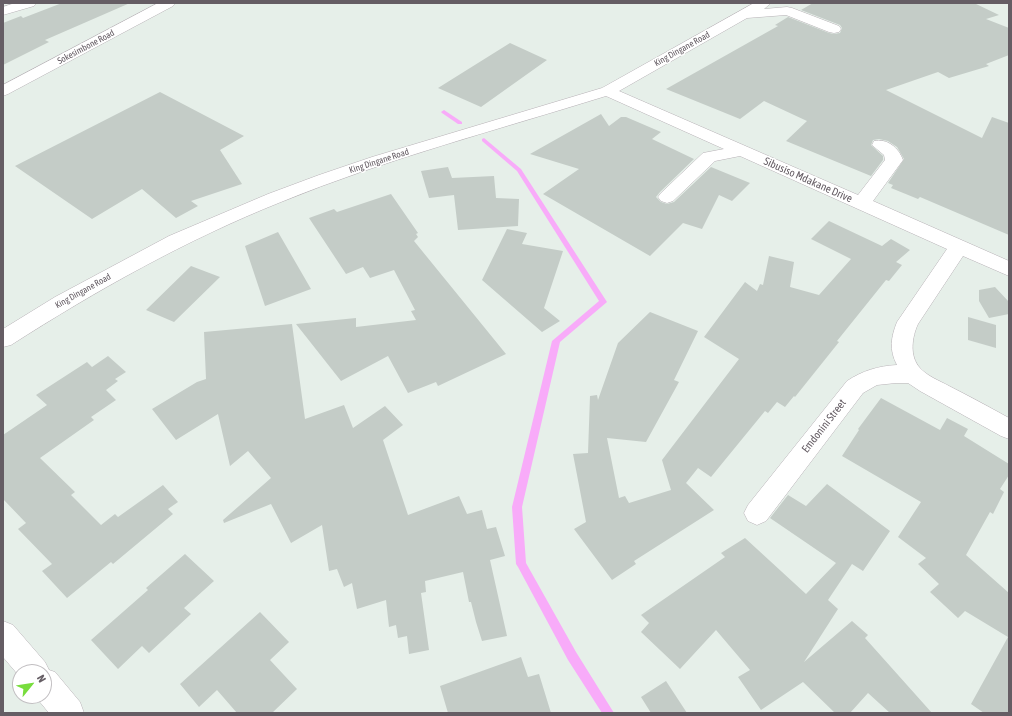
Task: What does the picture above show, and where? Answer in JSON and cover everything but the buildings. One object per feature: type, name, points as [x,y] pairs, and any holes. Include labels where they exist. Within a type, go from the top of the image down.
[{"type":"street","points":[[3,11],[29,3]]},
{"type":"street","name":"Sokesimbone Road","points":[[3,91],[168,3]]},
{"type":"street","name":"King Dingane Road","points":[[6,334],[176,241],[274,198],[378,161],[607,91],[764,3]]},
{"type":"street","points":[[744,14],[787,11],[834,29]]},
{"type":"street","name":"Sibusiso Mdakane Drive","points":[[607,91],[1009,268]]},
{"type":"street","points":[[862,203],[894,160],[892,153],[880,145]]},
{"type":"street","points":[[667,196],[709,157],[742,150]]},
{"type":"street","points":[[959,247],[908,322],[903,334],[903,356],[912,374],[928,385],[1009,429]]},
{"type":"street","name":"Emdonini Street","points":[[757,513],[855,387],[878,375],[912,374]]},
{"type":"street","points":[[3,634],[28,664]]},
{"type":"street","points":[[52,693],[69,713]]},
{"type":"waterway","points":[[444,112],[460,123]]},
{"type":"waterway","points":[[484,140],[519,170],[603,302],[556,341],[517,507],[521,564],[572,656],[608,713]]}]
